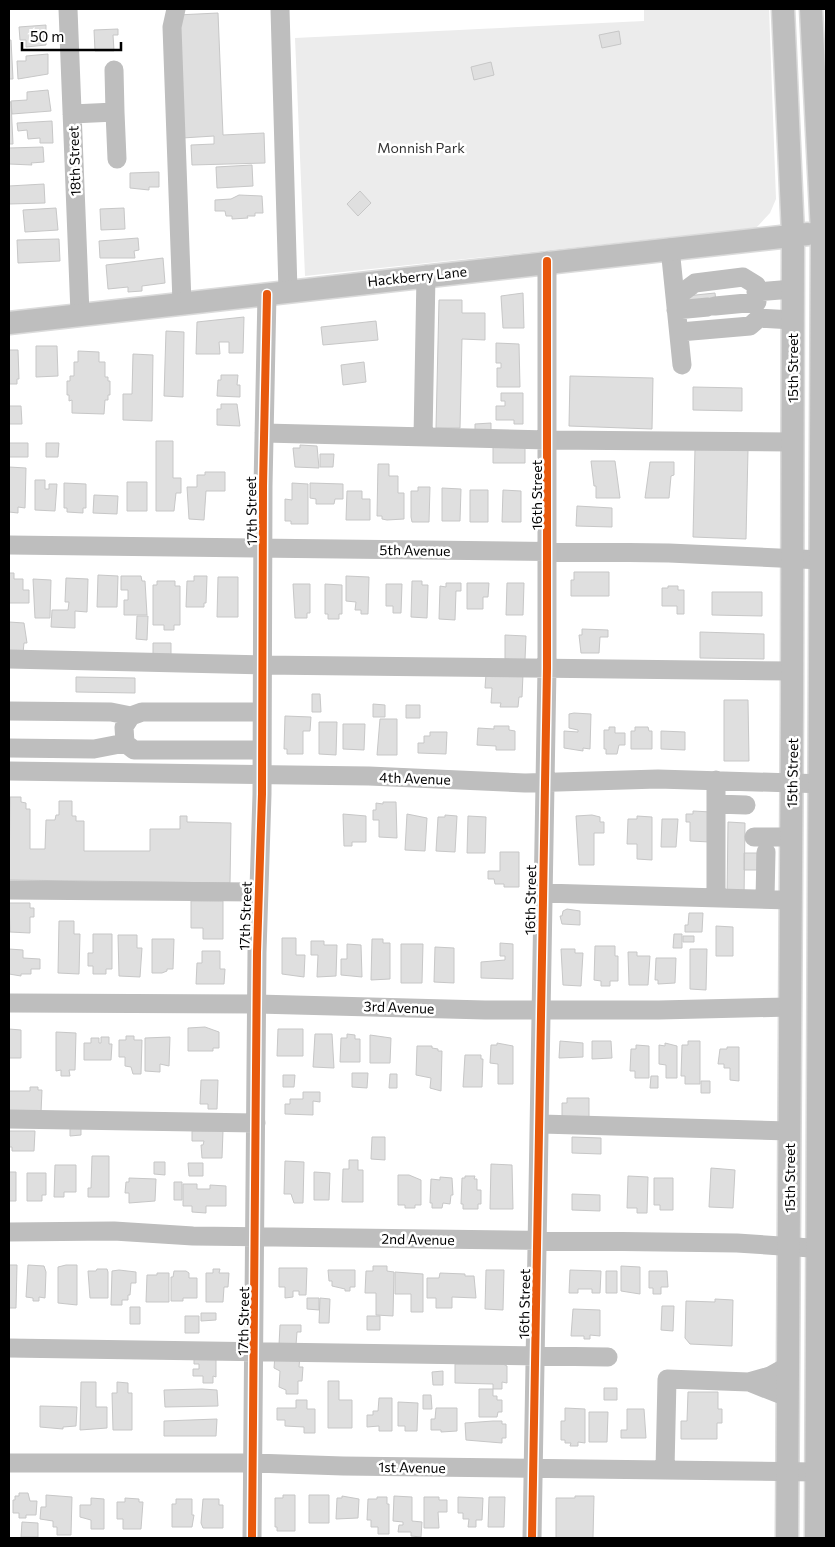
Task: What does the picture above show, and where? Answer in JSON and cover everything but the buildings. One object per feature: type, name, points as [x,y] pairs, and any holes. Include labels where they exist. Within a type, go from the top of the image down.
[{"type":"main road","name":"15th Street","points":[[782,9],[793,236],[792,782],[789,1007],[787,1538]]},
{"type":"main road","name":"15th Street","points":[[811,9],[824,232],[822,1248],[816,1538]]},
{"type":"main road","name":"Hackberry Lane","points":[[9,323],[547,261],[824,232]]},
{"type":"street","name":"18th Street","points":[[68,9],[80,314]]},
{"type":"street","points":[[176,9],[173,17],[172,35],[182,303]]},
{"type":"street","name":"17th Street","points":[[252,1538],[258,892],[262,775],[264,434],[277,292],[280,9]]},
{"type":"street","points":[[114,70],[117,159]]},
{"type":"street","points":[[72,114],[115,112]]},
{"type":"street","points":[[670,248],[678,298],[682,365]]},
{"type":"street","name":"16th Street","points":[[532,1538],[541,1124],[547,668],[547,261]]},
{"type":"street","points":[[423,437],[426,275]]},
{"type":"street","points":[[678,298],[695,283],[743,277],[757,299],[792,320]]},
{"type":"street","points":[[678,298],[757,299],[793,289]]},
{"type":"street","points":[[680,332],[750,326],[757,299]]},
{"type":"street","points":[[264,434],[548,440],[792,442]]},
{"type":"street","name":"5th Avenue","points":[[9,545],[669,553],[822,560]]},
{"type":"street","points":[[9,659],[262,665],[792,671]]},
{"type":"street","points":[[9,711],[110,712],[131,716],[142,712],[262,712]]},
{"type":"street","points":[[131,716],[124,727],[125,743],[134,750],[262,750]]},
{"type":"street","points":[[9,748],[94,749],[125,743]]},
{"type":"street","name":"4th Avenue","points":[[9,771],[544,782],[658,779],[823,784]]},
{"type":"street","points":[[716,780],[716,890]]},
{"type":"street","points":[[716,804],[746,805]]},
{"type":"street","points":[[754,837],[791,837]]},
{"type":"street","points":[[765,899],[765,862],[791,871]]},
{"type":"street","points":[[9,890],[258,892]]},
{"type":"street","points":[[543,893],[790,900]]},
{"type":"street","name":"3rd Avenue","points":[[9,1003],[257,1004],[542,1010],[689,1010],[789,1007]]},
{"type":"street","points":[[9,1119],[256,1123]]},
{"type":"street","points":[[541,1124],[789,1131]]},
{"type":"street","name":"2nd Avenue","points":[[9,1232],[114,1232],[538,1241],[737,1243],[822,1248]]},
{"type":"street","points":[[9,1348],[608,1357]]},
{"type":"street","points":[[665,1469],[667,1379],[749,1382],[770,1376],[788,1366]]},
{"type":"street","points":[[749,1382],[788,1397]]},
{"type":"street","name":"1st Avenue","points":[[9,1463],[253,1463],[343,1466],[816,1472]]},
{"type":"green space","name":"Monnish Park","points":[[644,9],[769,9],[776,199],[770,213],[756,228],[305,276],[295,38],[644,21]]},
{"type":"cycle path","points":[[532,1538],[547,668],[547,261]]},
{"type":"cycle path","points":[[252,1538],[257,952],[262,794],[263,486],[267,294]]}]
